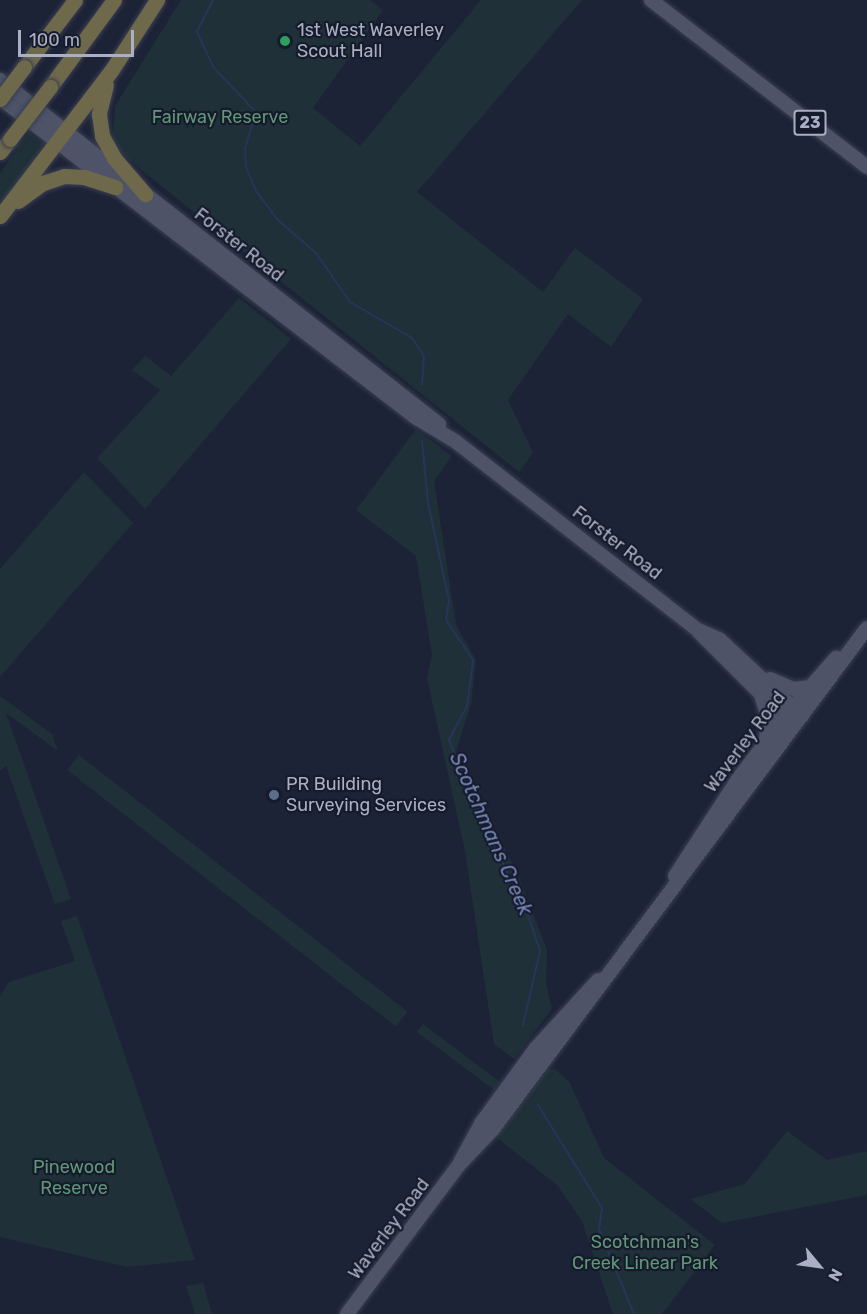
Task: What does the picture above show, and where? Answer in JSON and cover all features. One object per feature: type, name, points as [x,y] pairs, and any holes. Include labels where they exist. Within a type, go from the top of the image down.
[{"type":"highway","points":[[0,99],[75,0]]},
{"type":"highway","points":[[0,152],[114,0]]},
{"type":"highway","points":[[0,216],[111,71],[157,0]]},
{"type":"highway","points":[[111,71],[101,103],[102,136],[114,158],[145,195]]},
{"type":"highway","points":[[0,216],[26,194],[54,179],[84,177],[115,187]]},
{"type":"main road","name":"23","points":[[651,0],[867,167]]},
{"type":"main road","name":"Forster Road","points":[[0,80],[115,187],[347,359]]},
{"type":"main road","name":"Forster Road","points":[[0,99],[61,137],[145,195],[415,417],[455,441],[698,630],[759,693],[793,717]]},
{"type":"main road","name":"Waverley Road","points":[[744,783],[763,747],[793,717],[811,687],[867,627]]},
{"type":"main road","name":"Waverley Road","points":[[346,1314],[459,1165],[467,1146],[544,1049],[584,992],[609,971],[793,717],[867,627]]},
{"type":"main road","name":"Forster Road","points":[[698,630],[720,640],[760,674],[793,717]]},
{"type":"main road","points":[[760,674],[794,689],[811,687]]},
{"type":"main road","points":[[759,693],[768,716],[763,747]]},
{"type":"green space","name":"Fairway Reserve","points":[[181,0],[370,0],[383,10],[313,108],[360,146],[481,0],[582,0],[417,192],[543,292],[575,248],[643,299],[611,347],[568,314],[508,400],[533,453],[519,472],[119,152],[113,140],[115,106]]},
{"type":"green space","points":[[29,132],[46,147],[0,207],[0,173]]},
{"type":"green space","points":[[239,298],[291,339],[145,509],[97,458],[160,390],[132,370],[145,356],[171,376]]},
{"type":"green space","points":[[416,429],[452,456],[434,481],[456,625],[476,660],[471,704],[455,754],[517,873],[547,950],[546,983],[552,1009],[514,1059],[494,1044],[465,851],[427,678],[432,655],[416,556],[356,510]]},
{"type":"green space","points":[[84,472],[133,523],[0,677],[0,569]]},
{"type":"green space","points":[[0,696],[52,734],[58,751],[6,713],[71,899],[55,904],[6,766],[0,771]]},
{"type":"green space","points":[[79,755],[408,1012],[396,1027],[67,770]]},
{"type":"green space","name":"Pinewood Reserve","points":[[77,916],[195,1260],[127,1267],[0,1237],[0,997],[9,982],[75,961],[61,921]]},
{"type":"green space","points":[[423,1024],[500,1082],[494,1090],[417,1032]]},
{"type":"green space","name":"Scotchman's Creek Linear Park","points":[[548,1069],[555,1069],[570,1083],[604,1158],[715,1245],[662,1314],[613,1314],[582,1221],[557,1185],[496,1137]]},
{"type":"green space","points":[[787,1131],[827,1160],[867,1151],[867,1195],[722,1223],[690,1199],[745,1184]]},
{"type":"green space","points":[[203,1283],[212,1314],[195,1314],[186,1286]]},
{"type":"waterway","name":"Scotchmans Creek","points":[[213,0],[197,32],[214,68],[256,112],[245,147],[246,167],[256,191],[277,219],[316,253],[350,302],[412,338],[424,356],[422,385]]},
{"type":"waterway","name":"Scotchmans Creek","points":[[422,441],[428,503],[449,601],[446,620],[473,660],[467,706],[449,740],[483,823],[527,912],[540,951],[523,1025]]},
{"type":"waterway","name":"Scotchmans Creek","points":[[538,1105],[602,1208],[599,1229],[634,1314]]},
{"type":"place","name":"1st West Waverley Scout Hall","points":[[285,41]]},
{"type":"place","name":"PR Building Surveying Services","points":[[274,795]]}]
